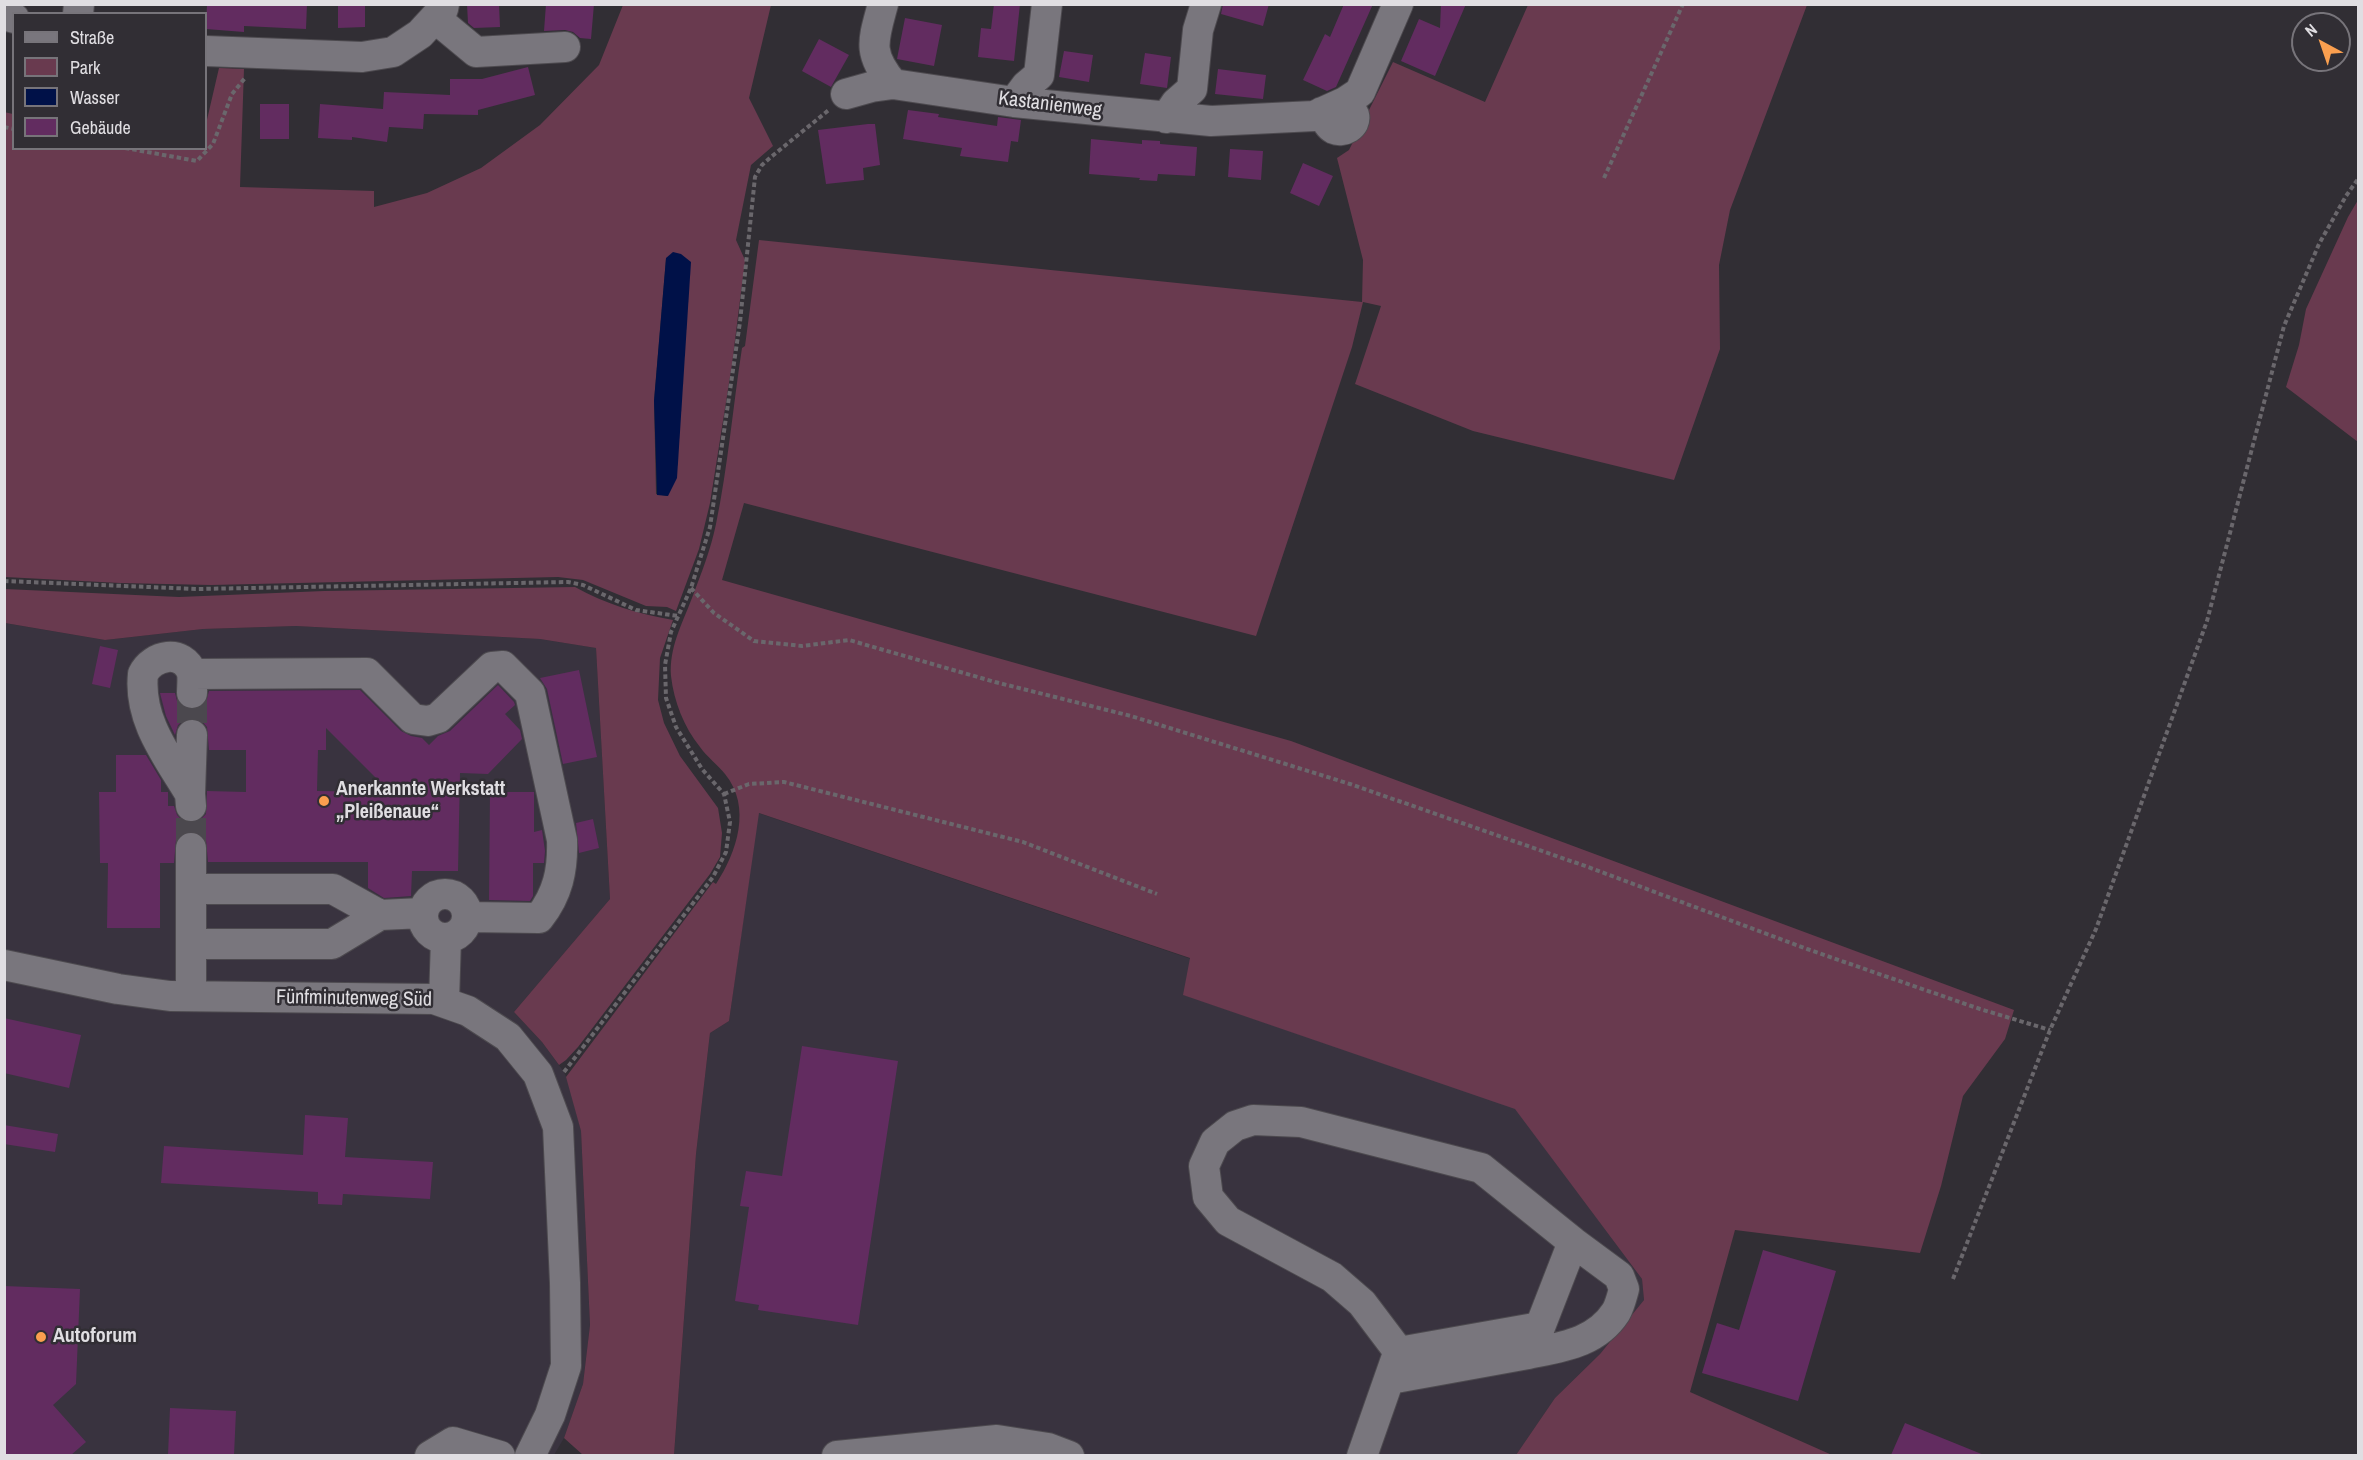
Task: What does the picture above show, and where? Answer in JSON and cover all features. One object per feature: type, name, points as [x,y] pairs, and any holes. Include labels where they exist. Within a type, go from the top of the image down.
[{"type":"street","points":[[846,94],[873,43],[883,4]]},
{"type":"street","points":[[1014,102],[1026,86],[1039,75],[1047,4]]},
{"type":"street","points":[[1206,4],[1198,30],[1192,89],[1211,122]]},
{"type":"street","name":"Kastanienweg","points":[[846,94],[893,84],[1014,102],[1211,122],[1327,110],[1360,92],[1398,4]]},
{"type":"street","points":[[207,51],[362,57],[393,51],[420,34],[440,11],[476,52],[565,47]]},
{"type":"street","points":[[873,43],[879,68],[893,84]]},
{"type":"street","points":[[1039,75],[1050,88],[1059,107]]},
{"type":"street","points":[[1166,118],[1176,103],[1192,89]]},
{"type":"street","points":[[192,735],[190,800],[147,720],[142,682],[143,674],[151,662],[165,656],[181,660],[192,683],[367,673],[413,719],[428,722],[438,718],[492,667],[503,666],[530,693],[562,840],[562,864],[551,903],[539,918],[467,917]]},
{"type":"street","points":[[190,848],[191,996]]},
{"type":"street","points":[[191,890],[333,889],[380,915]]},
{"type":"street","points":[[439,895],[456,897],[462,903],[467,917],[461,931],[455,936],[446,938],[430,933],[423,922],[426,905],[439,895]]},
{"type":"street","points":[[191,944],[332,944],[380,915],[423,913]]},
{"type":"street","points":[[444,1002],[446,938]]},
{"type":"street","name":"Fünfminutenweg Süd","points":[[4,965],[118,989],[191,996],[434,999],[468,1011],[508,1037],[538,1074],[558,1127],[566,1366],[550,1415],[530,1455]]},
{"type":"street","points":[[1362,1455],[1394,1365],[1362,1302],[1332,1277],[1228,1221],[1208,1197],[1203,1166],[1215,1142],[1235,1126],[1253,1120],[1301,1122],[1481,1168],[1572,1242],[1619,1276],[1624,1289],[1616,1311],[1598,1331],[1575,1345],[1534,1340],[1394,1365]]},
{"type":"street","points":[[1534,1340],[1572,1242]]},
{"type":"street","points":[[837,1455],[997,1440],[1048,1448],[1069,1455]]},
{"type":"street","points":[[430,1455],[453,1442],[488,1454]]},
{"type":"path","points":[[1604,178],[1683,4]]},
{"type":"path","points":[[136,150],[197,161],[213,144],[232,94],[264,54]]},
{"type":"path","points":[[557,1070],[560,1076],[713,877],[726,852],[730,822],[724,794],[702,768],[676,727],[666,698],[665,665],[671,632],[691,588],[710,527],[740,322],[755,177],[771,157],[846,94]]},
{"type":"path","points":[[1953,1279],[2050,1030],[2096,929],[2207,621],[2284,326],[2319,243],[2358,179]]},
{"type":"path","points":[[4,581],[197,589],[568,582],[583,585],[636,610],[678,616]]},
{"type":"path","points":[[691,588],[714,613],[754,641],[802,646],[849,640],[995,682],[1131,716],[1350,784],[1588,867],[1807,949],[1980,1009],[2050,1030]]},
{"type":"path","points":[[724,794],[749,784],[784,782],[1023,842],[1156,894]]},
{"type":"shaded area","points":[[4,623],[105,640],[203,629],[296,626],[540,639],[596,648],[610,899],[514,1012],[542,1042],[564,1072],[570,1086],[581,1131],[590,1325],[583,1384],[564,1438],[554,1455],[5,1455]]},
{"type":"shaded area","points":[[758,813],[1191,959],[1184,995],[1515,1108],[1642,1279],[1644,1300],[1600,1354],[1555,1398],[1516,1455],[674,1456],[696,1154],[710,1033],[729,1021]]},
{"type":"green space","points":[[623,5],[771,5],[749,98],[773,146],[751,165],[736,240],[745,260],[732,364],[710,503],[699,549],[676,611],[667,607],[646,606],[583,580],[558,577],[211,585],[5,577],[4,112],[12,114],[12,150],[207,150],[207,120],[219,68],[244,69],[240,187],[374,191],[374,207],[427,193],[481,168],[540,125],[599,65]],"holes":[[[666,259],[667,496],[656,494],[654,401]]]},
{"type":"green space","points":[[1528,5],[1807,5],[1730,210],[1719,265],[1720,349],[1674,480],[1473,431],[1355,384],[1381,306],[1363,302],[1352,347],[1256,636],[744,503],[722,580],[1291,741],[2014,1010],[2005,1039],[1963,1096],[1941,1186],[1920,1253],[1735,1230],[1690,1392],[1832,1455],[1516,1455],[1555,1398],[1600,1354],[1644,1300],[1642,1279],[1515,1109],[1183,995],[1190,958],[759,813],[729,1021],[710,1033],[696,1154],[674,1455],[583,1455],[564,1438],[583,1384],[590,1325],[581,1131],[566,1077],[713,882],[716,884],[735,844],[740,815],[733,787],[725,774],[694,739],[685,723],[675,695],[671,666],[677,636],[706,561],[716,524],[742,348],[745,346],[759,240],[1362,302],[1363,260],[1337,158],[1349,150],[1393,62],[1485,102]]},
{"type":"green space","points":[[2358,200],[2358,442],[2286,387],[2299,345],[2306,309]]},
{"type":"green space","points":[[575,587],[622,608],[673,620],[660,658],[658,700],[664,723],[680,756],[718,808],[722,833],[720,857],[710,874],[578,1047],[559,1065],[542,1042],[514,1012],[610,899],[596,648],[540,639],[296,626],[203,629],[105,640],[5,623],[5,589],[179,597],[324,591]]},
{"type":"water","points":[[673,252],[681,254],[691,262],[677,478],[668,496],[657,495],[654,401],[666,258]]},
{"type":"building","points":[[207,4],[307,4],[306,29],[244,26],[244,32],[207,29]]},
{"type":"building","points":[[338,4],[365,4],[365,27],[338,28]]},
{"type":"building","points":[[467,4],[499,4],[500,27],[474,28],[468,23]]},
{"type":"building","points":[[546,4],[594,4],[591,39],[580,38],[573,32],[565,30],[544,31]]},
{"type":"building","points":[[994,4],[1020,4],[1014,61],[978,57],[981,28],[991,29]]},
{"type":"building","points":[[1223,4],[1269,4],[1263,26],[1221,14]]},
{"type":"building","points":[[1344,4],[1373,4],[1336,87],[1327,91],[1303,80],[1325,34],[1330,37]]},
{"type":"building","points":[[1441,4],[1466,4],[1435,76],[1401,61],[1419,19],[1440,28]]},
{"type":"building","points":[[905,18],[942,25],[934,66],[897,59]]},
{"type":"building","points":[[819,39],[849,55],[831,87],[802,71]]},
{"type":"building","points":[[1064,51],[1093,55],[1089,82],[1059,77]]},
{"type":"building","points":[[1145,53],[1171,57],[1167,88],[1140,84]]},
{"type":"building","points":[[528,67],[535,95],[478,110],[478,115],[424,114],[423,129],[389,127],[387,142],[352,137],[352,140],[318,138],[320,104],[383,109],[384,92],[450,95],[450,79],[482,79]]},
{"type":"building","points":[[1218,69],[1266,75],[1263,99],[1215,94]]},
{"type":"building","points":[[260,104],[289,104],[289,139],[260,139]]},
{"type":"building","points":[[908,110],[997,126],[998,117],[1021,120],[1018,142],[1011,141],[1008,162],[960,156],[962,148],[903,139]]},
{"type":"building","points":[[875,124],[880,165],[863,168],[864,180],[826,184],[818,130]]},
{"type":"building","points":[[1091,139],[1142,144],[1142,140],[1160,141],[1160,144],[1197,147],[1195,176],[1158,174],[1157,181],[1089,174]]},
{"type":"building","points":[[1230,149],[1263,151],[1261,180],[1228,177]]},
{"type":"building","points":[[1303,163],[1333,176],[1319,206],[1290,193]]},
{"type":"building","points":[[100,646],[118,650],[110,688],[92,684]]},
{"type":"building","points":[[579,670],[597,757],[563,764],[547,689],[540,678]]},
{"type":"building","name":"Anerkannte Werkstatt „Pleißenaue“","points":[[498,685],[514,702],[515,705],[505,714],[520,730],[522,739],[488,774],[460,773],[458,871],[412,871],[411,896],[384,898],[368,888],[368,862],[208,862],[206,840],[199,833],[190,831],[182,833],[176,840],[174,863],[160,863],[160,928],[107,928],[108,863],[100,863],[99,792],[116,792],[116,755],[146,755],[161,780],[161,792],[168,792],[168,806],[174,806],[177,815],[184,822],[193,823],[206,814],[207,791],[246,792],[246,750],[209,750],[207,727],[202,721],[193,718],[184,720],[178,725],[175,735],[166,716],[160,693],[175,693],[177,701],[183,707],[192,710],[201,708],[206,702],[209,691],[360,690],[401,731],[422,738],[429,745],[438,736],[450,731]],"holes":[[[326,728],[390,792],[317,791],[318,750],[326,750]]]},
{"type":"building","points":[[490,792],[534,792],[534,832],[542,830],[545,851],[544,863],[533,863],[533,896],[530,901],[489,900]]},
{"type":"building","points":[[593,819],[599,848],[579,853],[576,823]]},
{"type":"building","points":[[4,1018],[81,1035],[69,1088],[4,1073]]},
{"type":"building","points":[[802,1046],[898,1061],[858,1325],[758,1310],[759,1305],[735,1301],[749,1207],[740,1206],[746,1171],[782,1176]]},
{"type":"building","points":[[305,1115],[348,1118],[345,1157],[433,1162],[430,1199],[343,1194],[342,1205],[318,1204],[318,1192],[161,1183],[164,1146],[303,1155]]},
{"type":"building","points":[[4,1125],[58,1134],[55,1152],[4,1144]]},
{"type":"building","points":[[1763,1250],[1836,1271],[1798,1401],[1702,1373],[1717,1323],[1739,1330]]},
{"type":"building","name":"Autoforum","points":[[4,1286],[80,1289],[76,1384],[53,1405],[86,1442],[71,1455],[4,1455]]},
{"type":"building","points":[[170,1408],[236,1411],[234,1455],[168,1455]]},
{"type":"building","points":[[1905,1423],[1984,1455],[1891,1455]]},
{"type":"tunnel","points":[[192,693],[192,735]]},
{"type":"tunnel","points":[[191,806],[191,848]]},
{"type":"place","name":"Anerkannte Werkstatt „Pleißenaue“","points":[[324,801]]},
{"type":"place","name":"Autoforum","points":[[41,1337]]}]
